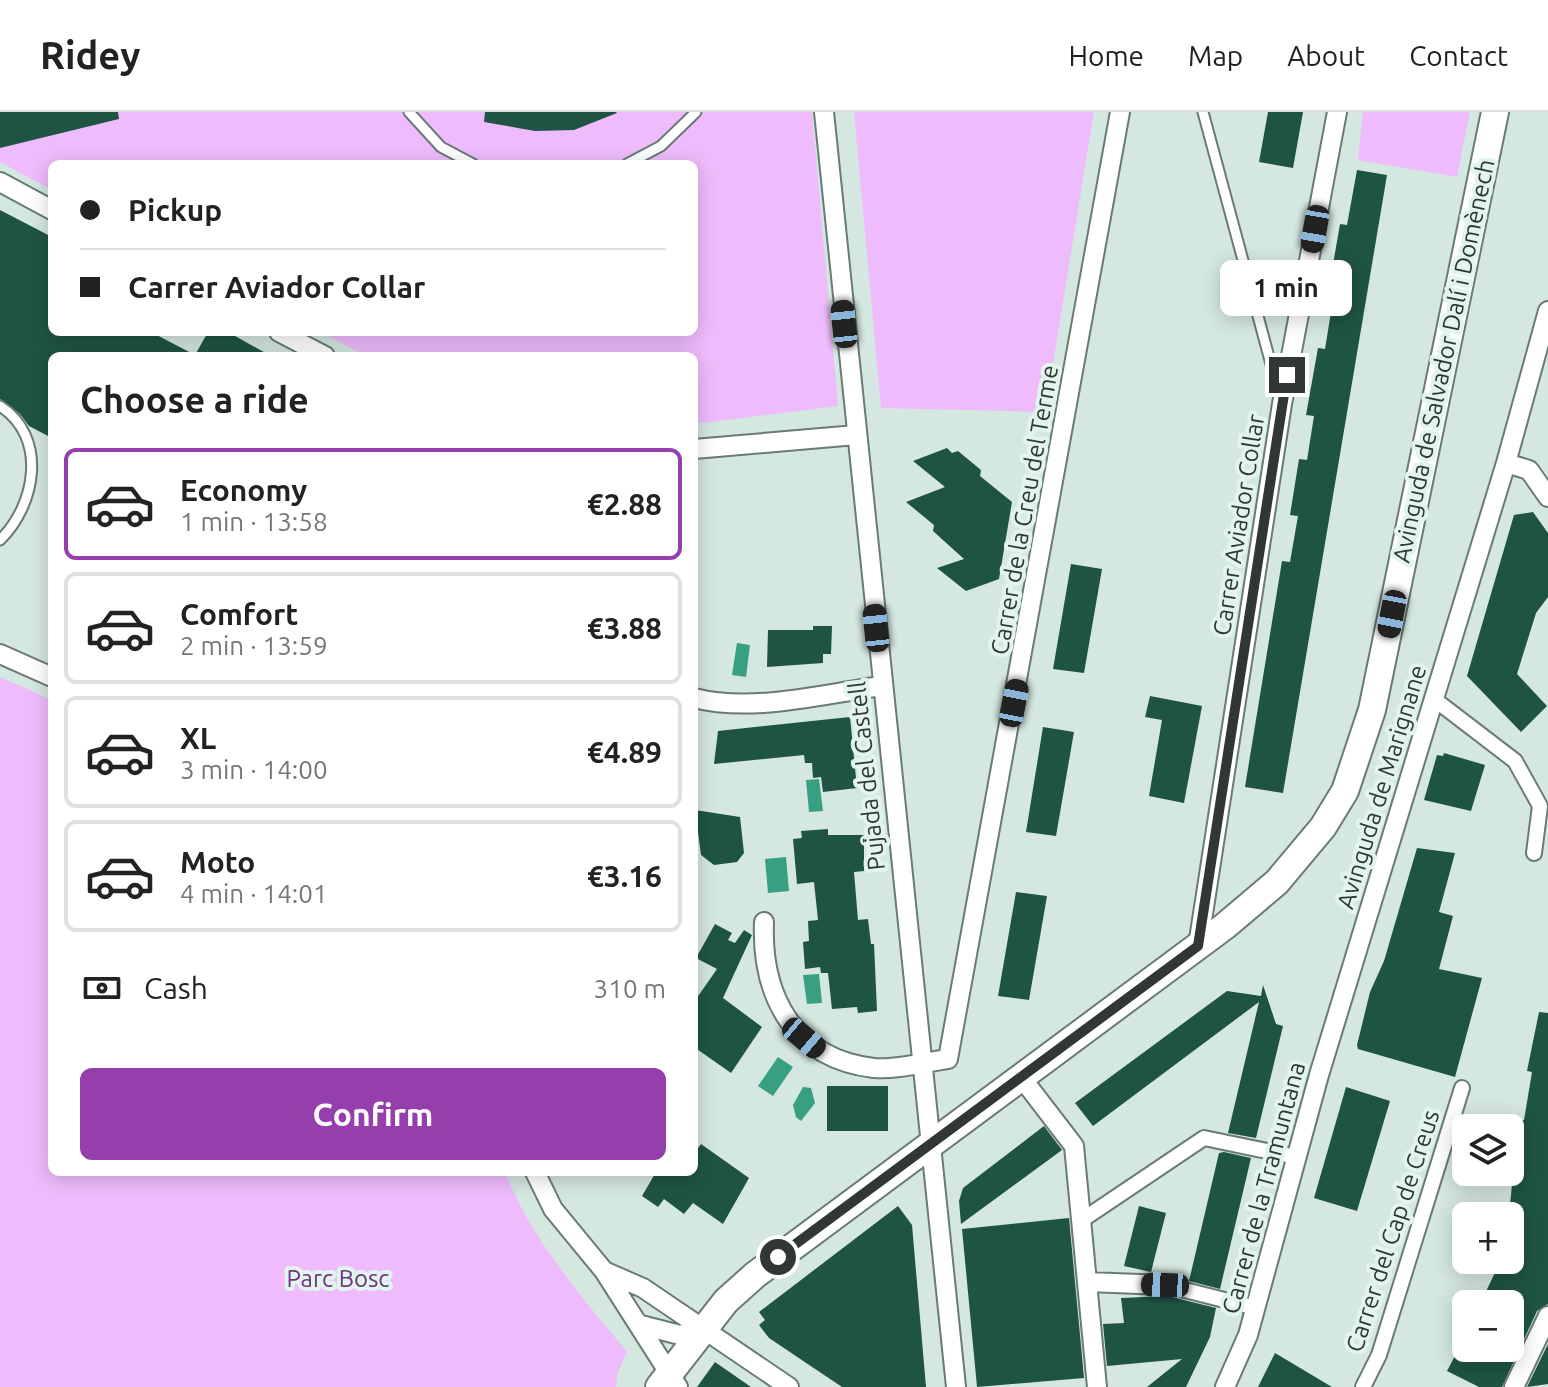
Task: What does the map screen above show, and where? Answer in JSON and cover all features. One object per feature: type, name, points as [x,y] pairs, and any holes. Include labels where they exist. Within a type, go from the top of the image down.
[{"type":"main road","name":"Avinguda de Salvador Dalí i Domènech","points":[[669,1382],[703,1328],[755,1275],[1251,905],[1299,859],[1336,807],[1360,751],[1387,643],[1495,112]]},
{"type":"street","name":"Pujada del Castell","points":[[824,112],[956,1387]]},
{"type":"street","name":"Carrer de la Creu del Terme","points":[[921,1063],[948,1059],[1120,112]]},
{"type":"street","name":"Carrer Aviador Collar","points":[[1198,946],[1282,404],[1337,112]]},
{"type":"street","points":[[0,182],[48,208]]},
{"type":"street","name":"Avinguda de Marignane","points":[[1342,999],[1506,463],[1548,311]]},
{"type":"street","points":[[287,336],[317,352]]},
{"type":"street","points":[[698,449],[856,435]]},
{"type":"street","points":[[1506,463],[1529,470],[1548,497]]},
{"type":"street","points":[[0,654],[48,675]]},
{"type":"street","points":[[698,699],[714,703],[757,702],[882,686]]},
{"type":"street","points":[[1434,699],[1515,761],[1540,806],[1534,853]]},
{"type":"street","points":[[764,922],[767,972],[791,1026],[818,1049],[847,1063],[877,1069],[921,1063]]},
{"type":"street","name":"Carrer de la Tramuntana","points":[[1225,1387],[1256,1308],[1342,999]]},
{"type":"street","points":[[1021,1077],[1074,1146],[1097,1387]]},
{"type":"street","name":"Carrer del Cap de Creus","points":[[1363,1387],[1379,1355],[1462,1088]]},
{"type":"street","points":[[1082,1220],[1204,1138],[1296,1157]]},
{"type":"street","points":[[537,1176],[553,1209],[604,1271],[625,1308],[641,1325],[669,1382]]},
{"type":"street","points":[[604,1271],[643,1288],[789,1387]]},
{"type":"street","points":[[1088,1282],[1165,1285],[1256,1308]]},
{"type":"street","points":[[1514,1387],[1548,1316]]},
{"type":"street","points":[[641,1325],[680,1335],[703,1328]]},
{"type":"lane","points":[[409,112],[441,147],[465,160]]},
{"type":"lane","points":[[635,160],[661,146],[696,112]]},
{"type":"lane","points":[[1203,112],[1282,404]]},
{"type":"lane","points":[[0,406],[12,413],[27,436],[32,468],[26,499],[14,526],[0,540]]},
{"type":"green space","points":[[0,112],[812,112],[838,406],[698,424],[698,352],[358,352],[328,336],[698,336],[698,160],[48,160],[48,188],[0,162]]},
{"type":"green space","points":[[854,112],[1094,112],[1045,412],[881,408]]},
{"type":"green space","points":[[1363,112],[1470,112],[1457,177],[1358,160]]},
{"type":"green space","name":"Parc Bosc","points":[[0,677],[48,698],[48,1176],[507,1176],[543,1244],[627,1352],[617,1375],[616,1387],[0,1387]]},
{"type":"shaded area","points":[[737,643],[750,645],[746,677],[732,675]]},
{"type":"shaded area","points":[[819,779],[823,811],[809,812],[806,780]]},
{"type":"shaded area","points":[[786,857],[789,891],[768,893],[765,859]]},
{"type":"shaded area","points":[[819,974],[822,1003],[807,1004],[803,975]]},
{"type":"shaded area","points":[[778,1057],[793,1067],[773,1096],[758,1086]]},
{"type":"shaded area","points":[[803,1087],[811,1088],[815,1103],[801,1121],[796,1117],[793,1105]]},
{"type":"building","points":[[0,112],[118,112],[119,119],[0,148]]},
{"type":"building","points":[[485,112],[617,113],[574,130],[535,131],[484,122]]},
{"type":"building","points":[[1268,112],[1303,112],[1293,168],[1259,162]]},
{"type":"building","points":[[1357,170],[1387,175],[1283,793],[1245,787],[1282,561],[1290,562],[1298,516],[1290,515],[1299,459],[1307,460],[1314,416],[1306,415],[1318,348],[1325,349],[1332,306],[1326,305],[1340,224],[1347,225]]},
{"type":"building","points":[[0,210],[48,235],[48,336],[159,336],[189,352],[48,352],[48,436],[29,426],[20,414],[0,399]]},
{"type":"building","points":[[206,336],[235,336],[264,352],[197,352]]},
{"type":"building","points":[[947,448],[952,453],[958,451],[981,470],[980,476],[1012,502],[999,579],[966,591],[937,568],[964,559],[933,531],[934,525],[906,502],[945,487],[913,461]]},
{"type":"building","points":[[1533,512],[1548,533],[1548,597],[1536,613],[1517,674],[1547,706],[1521,732],[1467,676],[1514,515]]},
{"type":"building","points":[[1071,564],[1102,569],[1084,673],[1053,669]]},
{"type":"building","points":[[813,626],[832,626],[831,654],[823,654],[823,663],[767,667],[768,630],[813,630]]},
{"type":"building","points":[[1150,696],[1202,706],[1184,803],[1149,796],[1162,720],[1145,717]]},
{"type":"building","points":[[850,717],[857,788],[823,792],[821,777],[813,778],[812,763],[805,763],[804,755],[714,764],[718,731]]},
{"type":"building","points":[[1043,727],[1074,732],[1056,836],[1026,832]]},
{"type":"building","points":[[1444,753],[1485,765],[1471,811],[1424,800],[1437,755],[1443,756]]},
{"type":"building","points":[[698,810],[740,817],[744,853],[737,862],[714,865],[701,855]]},
{"type":"building","points":[[828,829],[828,835],[864,835],[864,871],[854,872],[858,920],[868,919],[871,944],[874,944],[877,1011],[858,1013],[857,1007],[832,1009],[828,973],[821,973],[820,967],[805,969],[803,942],[809,941],[808,921],[818,920],[814,882],[797,884],[793,839],[802,838],[801,831]]},
{"type":"building","points":[[1417,848],[1455,853],[1439,912],[1453,916],[1439,969],[1482,978],[1455,1077],[1358,1049],[1357,1045],[1370,992],[1384,961]]},
{"type":"building","points":[[1016,892],[1047,896],[1029,1000],[998,996]]},
{"type":"building","points":[[715,924],[732,933],[728,940],[735,943],[744,930],[752,935],[723,998],[762,1027],[731,1073],[698,1050],[698,996],[717,969],[698,959]]},
{"type":"building","points":[[1263,985],[1276,1024],[1283,1026],[1256,1138],[1228,1133],[1259,1002],[1093,1126],[1075,1103],[1227,991],[1261,996]]},
{"type":"building","points":[[1539,1012],[1548,1013],[1548,1304],[1537,1311],[1524,1339],[1524,1290],[1487,1290],[1494,1274],[1524,1274],[1524,1202],[1510,1202],[1512,1186],[1524,1186],[1524,1120],[1532,1072],[1527,1071]]},
{"type":"building","points":[[827,1086],[888,1086],[888,1131],[827,1131]]},
{"type":"building","points":[[1346,1087],[1390,1101],[1357,1211],[1314,1198]]},
{"type":"building","points":[[1044,1126],[1062,1150],[961,1224],[959,1201],[963,1188]]},
{"type":"building","points":[[701,1144],[749,1178],[723,1224],[693,1203],[684,1214],[664,1199],[658,1207],[642,1196],[654,1176],[698,1176],[698,1148]]},
{"type":"building","points":[[1219,1153],[1251,1158],[1220,1289],[1189,1281]]},
{"type":"building","points":[[898,1206],[912,1225],[926,1387],[842,1387],[769,1338],[759,1325],[765,1320],[759,1312]]},
{"type":"building","points":[[1139,1206],[1166,1213],[1151,1272],[1124,1266]]},
{"type":"building","points":[[1069,1218],[1084,1378],[977,1387],[962,1229]]},
{"type":"building","points":[[1168,1296],[1216,1308],[1210,1337],[1186,1387],[1147,1387],[1182,1359],[1107,1366],[1103,1324],[1124,1323],[1121,1298]]},
{"type":"building","points":[[1548,1344],[1548,1384],[1527,1387]]},
{"type":"building","points":[[1275,1353],[1332,1387],[1258,1387]]},
{"type":"building","points":[[1452,1361],[1514,1362],[1502,1387],[1479,1387],[1447,1371]]},
{"type":"building","points":[[715,1362],[751,1387],[697,1387]]},
{"type":"route","points":[[778,1257],[1198,946],[1287,375]]}]
